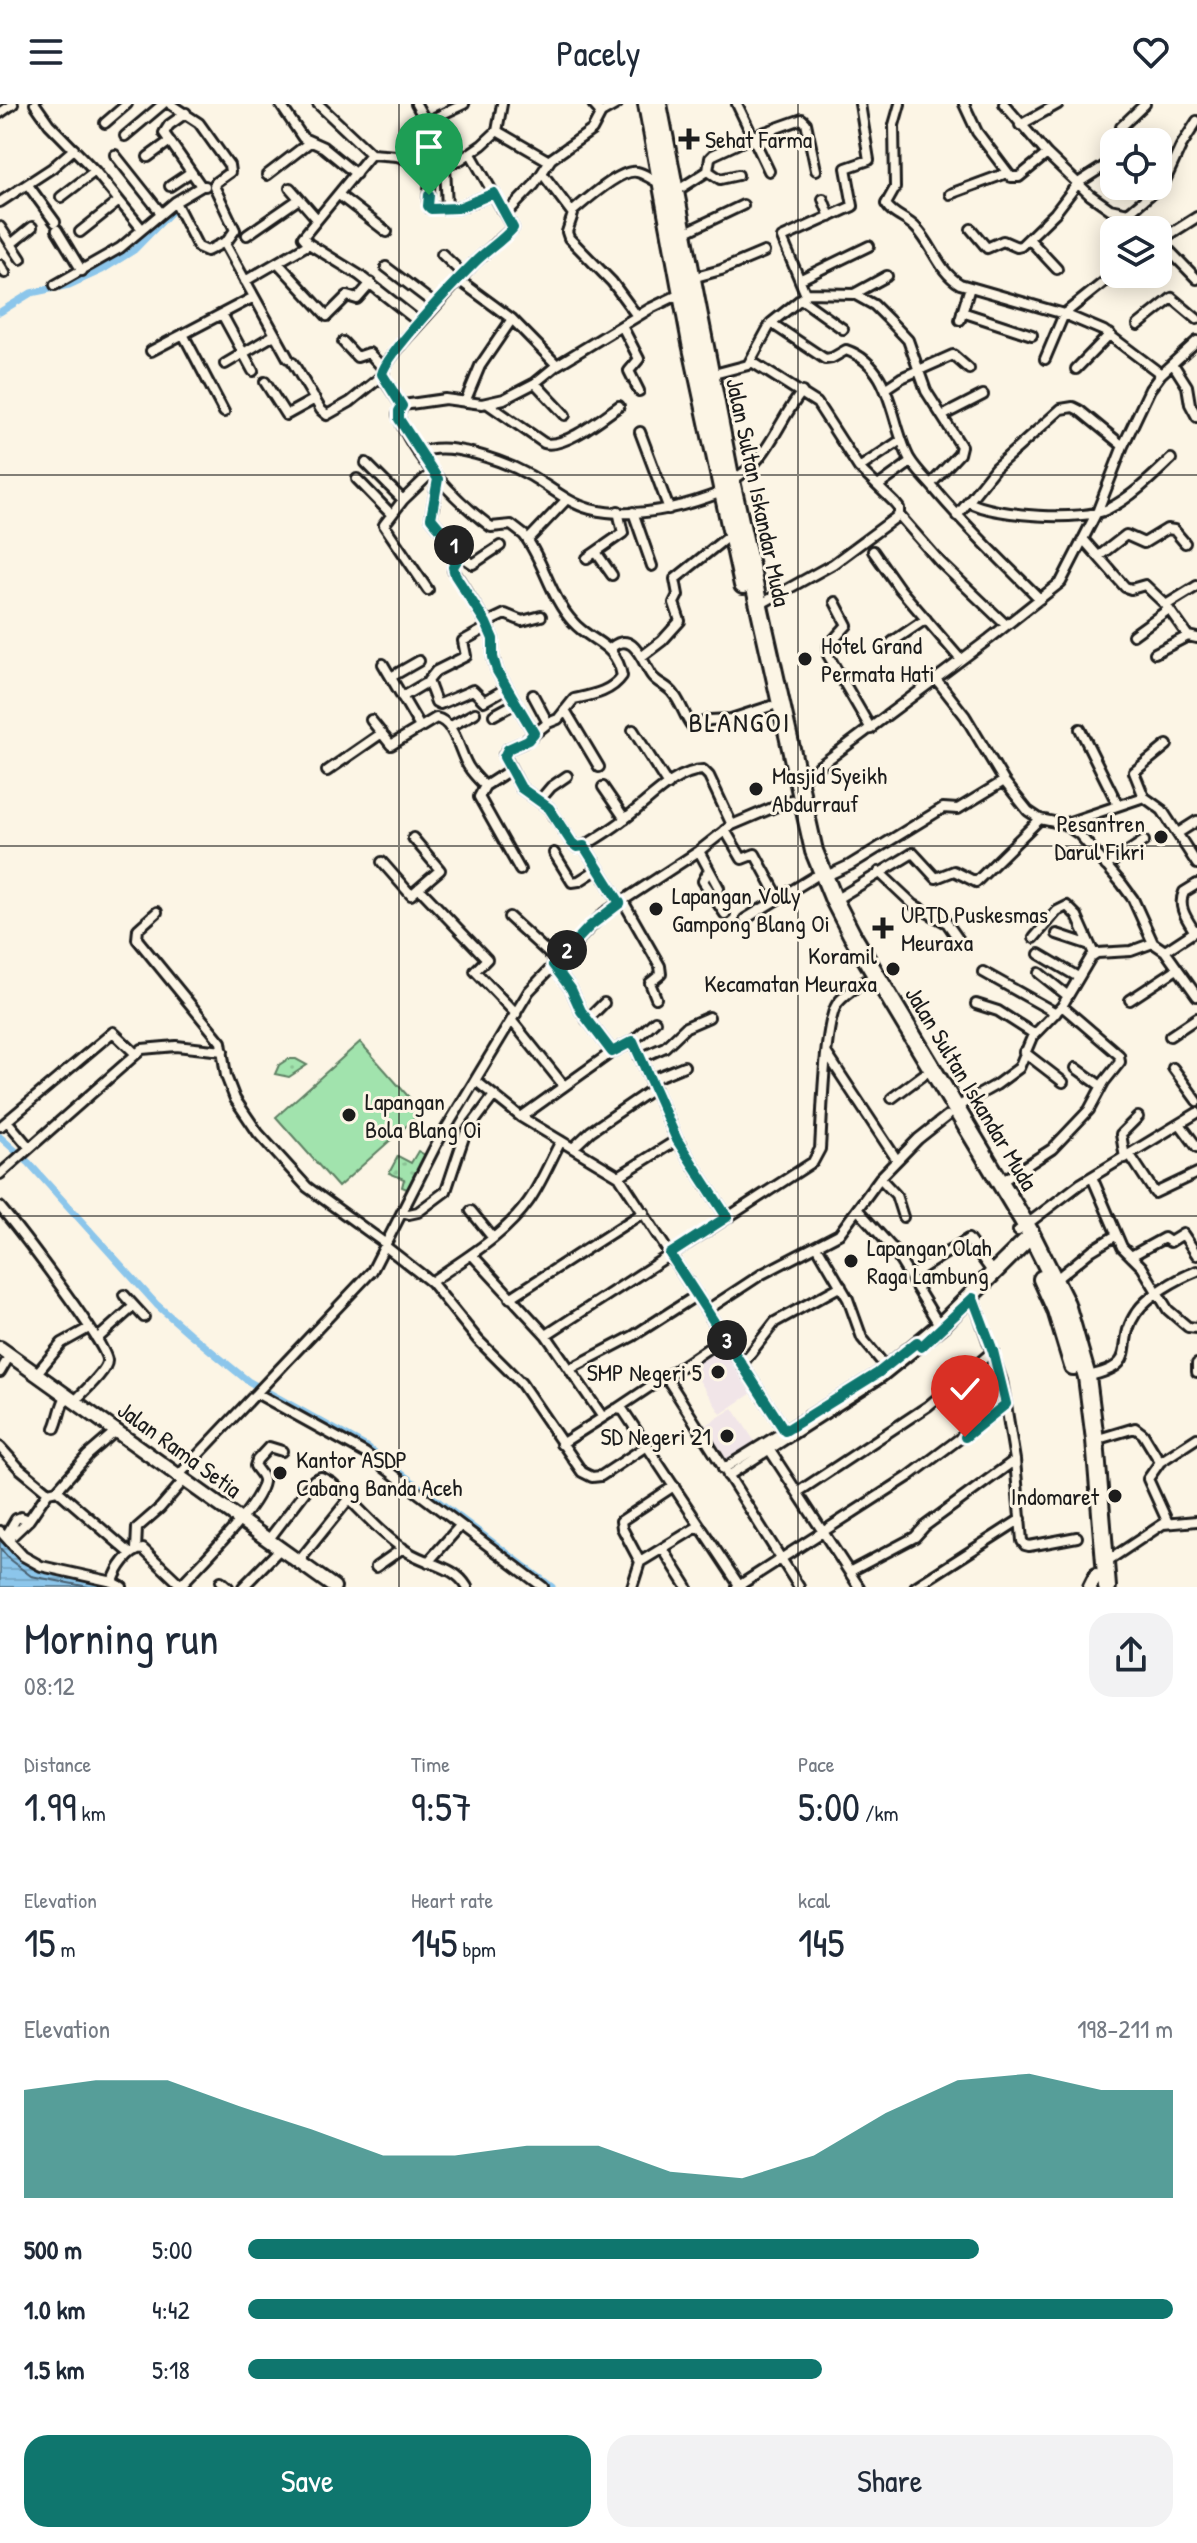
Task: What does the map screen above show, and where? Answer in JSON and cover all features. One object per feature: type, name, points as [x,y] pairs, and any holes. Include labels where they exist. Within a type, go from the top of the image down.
[{"type":"highway","name":"Jalan Sultan Iskandar Muda","points":[[647,104],[683,233],[709,375],[731,534],[791,800],[844,940],[923,1075],[1000,1183],[1026,1235],[1056,1310],[1076,1379],[1099,1580]]},
{"type":"highway","name":"Jalan Sultan Iskandar Muda","points":[[658,104],[682,293],[726,486],[758,606],[819,877],[951,1112],[1055,1280],[1073,1325],[1087,1377],[1095,1440],[1099,1580]]},
{"type":"street","points":[[0,113],[13,104]]},
{"type":"street","points":[[35,104],[142,229]]},
{"type":"street","points":[[105,123],[127,104]]},
{"type":"street","points":[[125,136],[163,104]]},
{"type":"street","points":[[55,285],[120,248],[175,202],[202,186],[214,184],[231,169],[199,123],[170,104]]},
{"type":"street","points":[[280,104],[299,135],[323,147],[356,174]]},
{"type":"street","points":[[318,104],[371,154],[397,156],[431,168],[445,166],[471,154],[497,131],[502,104]]},
{"type":"street","points":[[416,104],[426,122]]},
{"type":"street","points":[[407,135],[464,104]]},
{"type":"street","points":[[593,104],[601,113]]},
{"type":"street","points":[[506,214],[549,161],[592,130],[601,113],[617,104]]},
{"type":"street","points":[[737,104],[769,171]]},
{"type":"street","points":[[843,329],[804,296],[801,279],[782,238],[853,206],[847,166],[869,160],[860,104]]},
{"type":"street","points":[[913,104],[900,106],[894,125],[895,188],[887,200],[887,206],[916,227],[953,280],[1064,314],[1110,334],[1161,374]]},
{"type":"street","points":[[964,104],[977,132],[1013,178],[1019,177],[1047,154]]},
{"type":"street","points":[[1004,104],[1047,154],[1078,183],[1110,209],[1131,216]]},
{"type":"street","points":[[1020,125],[1058,104]]},
{"type":"street","points":[[1120,128],[1145,104]]},
{"type":"street","points":[[186,113],[165,130],[202,186]]},
{"type":"street","points":[[708,171],[713,155],[754,136],[803,119],[816,170]]},
{"type":"street","points":[[1128,213],[1164,183],[1197,121]]},
{"type":"street","points":[[497,131],[549,161]]},
{"type":"street","points":[[148,157],[170,141]]},
{"type":"street","points":[[267,175],[310,142]]},
{"type":"street","points":[[0,202],[28,185],[74,149]]},
{"type":"street","points":[[371,154],[303,234],[309,244],[371,283],[420,323]]},
{"type":"street","points":[[225,242],[274,335],[321,410],[330,415],[382,372],[436,305],[512,230],[513,224],[471,154]]},
{"type":"street","points":[[115,155],[161,213]]},
{"type":"street","points":[[445,166],[447,208]]},
{"type":"street","points":[[431,168],[428,206],[431,209],[468,205],[494,193]]},
{"type":"street","points":[[971,229],[987,248],[1003,241],[1018,247],[1060,207],[1078,183],[1100,169]]},
{"type":"street","points":[[61,197],[95,171]]},
{"type":"street","points":[[572,212],[629,172],[637,172],[668,188],[708,171]]},
{"type":"street","points":[[708,171],[720,179],[738,175]]},
{"type":"street","points":[[170,186],[191,172]]},
{"type":"street","points":[[542,173],[572,212],[568,236],[612,282],[637,316]]},
{"type":"street","points":[[950,194],[1007,173]]},
{"type":"street","points":[[175,202],[198,247],[207,251],[235,234],[214,184]]},
{"type":"street","points":[[28,185],[82,271]]},
{"type":"street","points":[[290,188],[317,219]]},
{"type":"street","points":[[339,195],[387,232]]},
{"type":"street","points":[[247,235],[299,199]]},
{"type":"street","points":[[823,199],[830,217]]},
{"type":"street","points":[[80,232],[119,201]]},
{"type":"street","points":[[683,233],[743,205]]},
{"type":"street","points":[[1172,232],[1197,217]]},
{"type":"street","points":[[0,227],[21,259]]},
{"type":"street","points":[[11,244],[32,227]]},
{"type":"street","points":[[1029,239],[1057,269]]},
{"type":"street","points":[[245,281],[309,244]]},
{"type":"street","points":[[801,279],[869,246]]},
{"type":"street","points":[[692,278],[764,252]]},
{"type":"street","points":[[1172,253],[1197,279]]},
{"type":"street","points":[[442,254],[462,278],[512,319],[557,365]]},
{"type":"street","points":[[278,263],[327,316],[347,296],[357,299],[371,283]]},
{"type":"street","points":[[386,267],[436,305]]},
{"type":"street","points":[[709,375],[743,368],[752,362],[771,323],[804,296],[854,294],[887,276]]},
{"type":"street","points":[[1045,359],[1064,314],[1100,285]]},
{"type":"street","points":[[970,287],[961,316],[1032,335]]},
{"type":"street","points":[[402,406],[445,399],[488,404],[535,383],[557,365],[637,316],[682,293]]},
{"type":"street","points":[[854,294],[874,305],[908,340],[917,371],[961,449],[931,484]]},
{"type":"street","points":[[151,351],[254,297]]},
{"type":"street","points":[[1138,325],[1172,298],[1197,319]]},
{"type":"street","points":[[222,314],[253,371]]},
{"type":"street","points":[[465,402],[480,366],[512,319]]},
{"type":"street","points":[[771,323],[825,359],[850,351],[862,358],[886,388],[901,440],[911,462],[957,516],[1040,599]]},
{"type":"street","points":[[622,326],[639,359],[629,371],[639,391]]},
{"type":"street","points":[[183,334],[224,412]]},
{"type":"street","points":[[1076,369],[1110,334]]},
{"type":"street","points":[[225,364],[274,335]]},
{"type":"street","points":[[798,783],[1061,582],[1096,514],[1150,389],[1161,374],[1197,341]]},
{"type":"street","points":[[343,342],[357,357],[369,353],[402,406]]},
{"type":"street","points":[[886,388],[953,355],[969,369]]},
{"type":"street","points":[[752,362],[817,403],[859,468],[895,503],[899,515],[940,562],[1006,625]]},
{"type":"street","points":[[1173,364],[1187,386],[1190,404],[1197,417]]},
{"type":"street","points":[[265,382],[286,415],[315,399]]},
{"type":"street","points":[[535,383],[565,415]]},
{"type":"street","points":[[420,453],[444,448],[513,467],[589,509],[633,512],[669,509],[726,486],[744,474],[765,454],[782,419],[802,392]]},
{"type":"street","points":[[942,416],[983,395]]},
{"type":"street","points":[[488,404],[544,443],[552,445],[619,406]]},
{"type":"street","points":[[402,406],[399,419],[435,475],[491,527],[511,525],[528,540],[569,618],[581,631],[603,643],[612,652],[621,670],[619,680],[594,696],[574,699],[558,719],[504,753],[510,770],[526,793],[549,808],[577,847],[584,846],[625,819],[688,772],[703,770],[709,776],[742,859],[755,854],[779,898]]},
{"type":"street","points":[[957,516],[995,468],[1043,423],[1066,407],[1079,410],[1123,446]]},
{"type":"street","points":[[640,432],[669,509]]},
{"type":"street","points":[[859,468],[901,440]]},
{"type":"street","points":[[969,502],[1000,513],[1096,514],[1109,509],[1139,488],[1171,459]]},
{"type":"street","points":[[878,486],[911,462]]},
{"type":"street","points":[[366,463],[403,500]]},
{"type":"street","points":[[428,590],[385,524],[403,500],[435,475]]},
{"type":"street","points":[[435,475],[431,518],[461,556],[473,564],[500,546]]},
{"type":"street","points":[[357,479],[391,514]]},
{"type":"street","points":[[528,540],[567,499]]},
{"type":"street","points":[[587,558],[623,533],[618,511]]},
{"type":"street","points":[[633,512],[652,566]]},
{"type":"street","points":[[758,606],[833,564],[899,515]]},
{"type":"street","points":[[1099,556],[1127,535],[1144,543],[1167,529],[1174,530],[1185,543]]},
{"type":"street","points":[[641,657],[662,641],[680,621],[674,603],[678,595],[675,579],[731,534]]},
{"type":"street","points":[[1083,539],[1125,587],[1131,589],[1145,585],[1192,637],[1155,653]]},
{"type":"street","points":[[873,551],[961,660]]},
{"type":"street","points":[[596,552],[612,575]]},
{"type":"street","points":[[461,556],[453,570],[487,625],[493,639],[494,664],[534,733]]},
{"type":"street","points":[[1133,635],[1197,586]]},
{"type":"street","points":[[835,602],[847,625],[828,646],[828,655],[871,729]]},
{"type":"street","points":[[507,688],[484,701],[473,690],[440,704],[436,702],[428,681],[436,671],[466,656],[463,641],[505,614],[522,621],[541,616]]},
{"type":"street","points":[[892,642],[926,619]]},
{"type":"street","points":[[612,652],[615,644],[627,641],[655,680],[672,691],[692,726],[710,720],[731,719],[771,706]]},
{"type":"street","points":[[391,677],[419,661]]},
{"type":"street","points":[[383,664],[420,727]]},
{"type":"street","points":[[936,679],[965,716],[1004,781],[1028,811],[1040,819],[1064,824],[1079,834],[1133,899],[1153,943],[1165,951],[1197,996]]},
{"type":"street","points":[[402,697],[424,684]]},
{"type":"street","points":[[533,695],[548,723]]},
{"type":"street","points":[[494,715],[516,703]]},
{"type":"street","points":[[565,710],[599,767]]},
{"type":"street","points":[[449,727],[475,713]]},
{"type":"street","points":[[371,720],[391,745],[436,718],[442,719],[470,769],[485,786]]},
{"type":"street","points":[[1080,729],[1118,805]]},
{"type":"street","points":[[633,730],[668,785]]},
{"type":"street","points":[[327,771],[382,733]]},
{"type":"street","points":[[1167,745],[1134,772],[1144,797],[1158,805],[1197,864]]},
{"type":"street","points":[[510,770],[485,786],[479,793],[479,801],[520,870]]},
{"type":"street","points":[[540,800],[551,787],[567,776]]},
{"type":"street","points":[[745,919],[819,877],[850,865],[943,808],[958,809],[1004,781]]},
{"type":"street","points":[[603,787],[625,819]]},
{"type":"street","points":[[1064,824],[1144,797]]},
{"type":"street","points":[[113,1582],[133,1552],[138,1526],[160,1508],[182,1477],[361,1285],[386,1245],[436,1145],[529,991],[590,926],[621,902],[699,851],[729,827],[791,800]]},
{"type":"street","points":[[834,900],[913,853],[936,878],[954,871],[976,882],[1040,819]]},
{"type":"street","points":[[1178,833],[1197,821]]},
{"type":"street","points":[[382,862],[411,895],[440,870],[413,838]]},
{"type":"street","points":[[1106,866],[1144,841]]},
{"type":"street","points":[[584,846],[660,966],[661,974],[650,983],[656,998]]},
{"type":"street","points":[[699,851],[719,888]]},
{"type":"street","points":[[554,853],[572,882],[598,869]]},
{"type":"street","points":[[709,870],[703,881],[725,914]]},
{"type":"street","points":[[879,872],[914,905],[947,923],[959,940]]},
{"type":"street","points":[[1165,951],[1196,931],[1183,912],[1181,903],[1184,892],[1197,884]]},
{"type":"street","points":[[419,888],[487,959],[475,971],[514,1017],[564,1086]]},
{"type":"street","points":[[1034,938],[1057,911],[1067,906],[1077,916],[1092,950]]},
{"type":"street","points":[[157,912],[138,929],[137,939],[217,1036],[235,1099],[258,1133],[307,1187],[431,1282],[478,1340],[521,1383],[578,1468],[592,1477],[601,1476],[648,1445]]},
{"type":"street","points":[[509,917],[555,963],[587,1020],[612,1052]]},
{"type":"street","points":[[1057,934],[1092,950],[1131,951],[1153,943]]},
{"type":"street","points":[[707,1310],[762,1274],[839,1234],[880,1178],[918,1139],[951,1112],[1019,1068],[1034,1034],[1059,1010],[1092,950]]},
{"type":"street","points":[[1039,954],[1078,977]]},
{"type":"street","points":[[1130,1000],[1177,969]]},
{"type":"street","points":[[983,972],[1059,1010],[1121,1058],[1089,1110],[1052,1149],[1000,1183]]},
{"type":"street","points":[[1039,973],[1068,996]]},
{"type":"street","points":[[546,1335],[813,1162],[820,1149],[827,1054],[834,1009],[845,995],[867,980]]},
{"type":"street","points":[[587,1020],[604,1003]]},
{"type":"street","points":[[976,1004],[998,1011],[1034,1034]]},
{"type":"street","points":[[640,1058],[665,1047],[686,1027],[709,1017]]},
{"type":"street","points":[[1170,1036],[1197,1018]]},
{"type":"street","points":[[521,1117],[612,1052],[633,1041],[655,1021]]},
{"type":"street","points":[[27,1149],[4,1123],[113,1032],[136,1054]]},
{"type":"street","points":[[633,1041],[677,1140],[727,1217]]},
{"type":"street","points":[[0,1174],[136,1054],[148,1047],[176,1046],[223,1051]]},
{"type":"street","points":[[1024,1052],[1063,1082]]},
{"type":"street","points":[[827,1054],[897,1160]]},
{"type":"street","points":[[573,1148],[652,1084],[684,1066]]},
{"type":"street","points":[[1076,1068],[1101,1086]]},
{"type":"street","points":[[1173,1068],[1197,1101]]},
{"type":"street","points":[[892,1098],[923,1075]]},
{"type":"street","points":[[476,1081],[521,1117],[619,1176],[787,1434]]},
{"type":"street","points":[[402,1212],[418,1212],[446,1191],[465,1134],[493,1097]]},
{"type":"street","points":[[725,1472],[769,1449],[919,1344],[1026,1235],[1092,1177],[1197,1113]]},
{"type":"street","points":[[1138,1117],[1121,1134],[1128,1156],[1155,1193],[1197,1173]]},
{"type":"street","points":[[1180,1124],[1197,1147]]},
{"type":"street","points":[[619,1176],[677,1140]]},
{"type":"street","points":[[431,1282],[473,1256],[530,1200],[561,1141]]},
{"type":"street","points":[[1092,1177],[1115,1236],[1142,1267],[1168,1310],[1182,1324],[1197,1328]]},
{"type":"street","points":[[880,1178],[896,1195],[903,1217]]},
{"type":"street","points":[[0,1207],[106,1355],[106,1367],[59,1410],[55,1428]]},
{"type":"street","points":[[858,1210],[887,1242],[938,1323]]},
{"type":"street","points":[[471,1211],[492,1237]]},
{"type":"street","points":[[510,1298],[644,1212]]},
{"type":"street","points":[[1131,1256],[1164,1238],[1170,1242],[1183,1234],[1197,1255]]},
{"type":"street","points":[[725,1472],[882,1377],[973,1298],[1026,1235]]},
{"type":"street","points":[[1055,1280],[1115,1236]]},
{"type":"street","points":[[910,1276],[968,1239],[991,1270]]},
{"type":"street","points":[[817,1246],[841,1286],[862,1338],[886,1367]]},
{"type":"street","points":[[473,1256],[546,1335],[602,1416]]},
{"type":"street","points":[[1087,1377],[1113,1369],[1120,1362],[1133,1317],[1145,1302],[1197,1271]]},
{"type":"street","points":[[743,1363],[775,1322],[841,1286]]},
{"type":"street","points":[[124,1295],[144,1317]]},
{"type":"street","points":[[570,1369],[633,1336],[697,1295]]},
{"type":"street","points":[[973,1298],[993,1351],[1006,1404],[1025,1545],[1077,1537]]},
{"type":"street","points":[[97,1339],[134,1306]]},
{"type":"street","points":[[37,1373],[62,1343],[89,1328]]},
{"type":"street","points":[[561,1444],[725,1337]]},
{"type":"street","points":[[0,1372],[5,1351]]},
{"type":"street","name":"Jalan Rama Setia","points":[[5,1351],[334,1587]]},
{"type":"street","points":[[798,1492],[928,1406],[993,1351]]},
{"type":"street","points":[[1197,1364],[1197,1372]]},
{"type":"street","points":[[670,1374],[668,1380],[671,1386],[799,1587]]},
{"type":"street","points":[[261,1391],[328,1435],[365,1453],[543,1587]]},
{"type":"street","points":[[618,1408],[623,1410],[648,1445],[738,1586],[908,1477],[1006,1404]]},
{"type":"street","points":[[1095,1440],[1139,1429],[1160,1462]]},
{"type":"street","points":[[117,1430],[52,1491],[29,1520],[5,1536],[23,1556],[41,1566],[113,1582],[122,1587]]},
{"type":"street","points":[[1168,1523],[1148,1479],[1160,1462],[1197,1438]]},
{"type":"street","points":[[0,1447],[19,1468],[133,1552],[146,1550],[182,1586],[242,1520],[263,1484],[262,1475],[255,1466],[257,1460],[269,1447],[282,1451]]},
{"type":"street","points":[[769,1449],[859,1587]]},
{"type":"street","points":[[849,1572],[915,1537],[925,1526],[1015,1460]]},
{"type":"street","points":[[269,1539],[317,1478],[326,1479],[403,1548],[457,1573],[466,1587]]},
{"type":"street","points":[[640,1562],[621,1521],[674,1486]]},
{"type":"street","points":[[299,1561],[349,1499]]},
{"type":"street","points":[[915,1587],[1021,1519]]},
{"type":"street","points":[[1099,1580],[1168,1523],[1197,1521]]},
{"type":"street","points":[[428,1562],[460,1526]]},
{"type":"street","points":[[632,1587],[640,1562],[699,1526]]},
{"type":"street","points":[[243,1587],[281,1548]]},
{"type":"street","points":[[376,1567],[403,1548]]},
{"type":"street","points":[[663,1549],[687,1587]]},
{"type":"shaded area","name":"SMP Negeri 5","points":[[719,1336],[755,1391],[721,1414],[685,1359]]},
{"type":"shaded area","name":"SD Negeri 21","points":[[733,1408],[755,1442],[721,1463],[700,1429]]},
{"type":"green space","name":"Lapangan Bola Blang Oi","points":[[360,1042],[422,1112],[338,1187],[276,1117]]},
{"type":"green space","points":[[288,1059],[296,1059],[307,1065],[289,1077],[275,1074],[279,1065]]},
{"type":"green space","points":[[418,1151],[425,1155],[409,1190],[402,1187],[404,1179],[389,1173],[398,1156],[411,1163]]},
{"type":"water","points":[[0,1537],[34,1569],[110,1582],[116,1587],[0,1587]]},
{"type":"waterway","points":[[0,312],[31,293],[69,285],[102,270],[134,250],[175,208]]},
{"type":"waterway","points":[[0,1137],[29,1163],[157,1305],[189,1333],[248,1381],[365,1446],[552,1587]]},
{"type":"place","name":"Sehat Farma","points":[[689,139]]},
{"type":"place","name":"Hotel Grand Permata Hati","points":[[805,659]]},
{"type":"place","name":"Masjid Syeikh Abdurrauf","points":[[756,789]]},
{"type":"place","name":"Pesantren Darul Fikri","points":[[1161,837]]},
{"type":"place","name":"Lapangan Volly Gampong Blang Oi","points":[[656,909]]},
{"type":"place","name":"UPTD Puskesmas Meuraxa","points":[[883,928]]},
{"type":"place","name":"Koramil Kecamatan Meuraxa","points":[[893,969]]},
{"type":"place","name":"Lapangan Bola Blang Oi","points":[[349,1115]]},
{"type":"place","name":"Lapangan Olah Raga Lambung","points":[[851,1261]]},
{"type":"place","name":"SMP Negeri 5","points":[[718,1372]]},
{"type":"place","name":"SD Negeri 21","points":[[727,1436]]},
{"type":"place","name":"Kantor ASDP Cabang Banda Aceh","points":[[280,1473]]},
{"type":"place","name":"Indomaret","points":[[1115,1496]]},
{"type":"district","name":"BLANGOI","points":[[740,722]]},
{"type":"route","points":[[429,195],[428,206],[431,209],[458,208],[494,193],[513,228],[475,262],[420,323],[386,363],[382,374],[402,406],[399,419],[438,479],[430,514],[433,523],[461,554],[453,567],[455,575],[486,623],[493,639],[497,671],[534,733],[528,740],[508,749],[504,757],[521,788],[549,808],[572,843],[577,847],[584,846],[620,903],[604,913],[553,965],[571,989],[581,1011],[612,1052],[633,1041],[677,1140],[727,1217],[670,1254],[785,1431],[878,1373],[917,1342],[921,1347],[973,1298],[993,1351],[1006,1404],[965,1437]]}]
